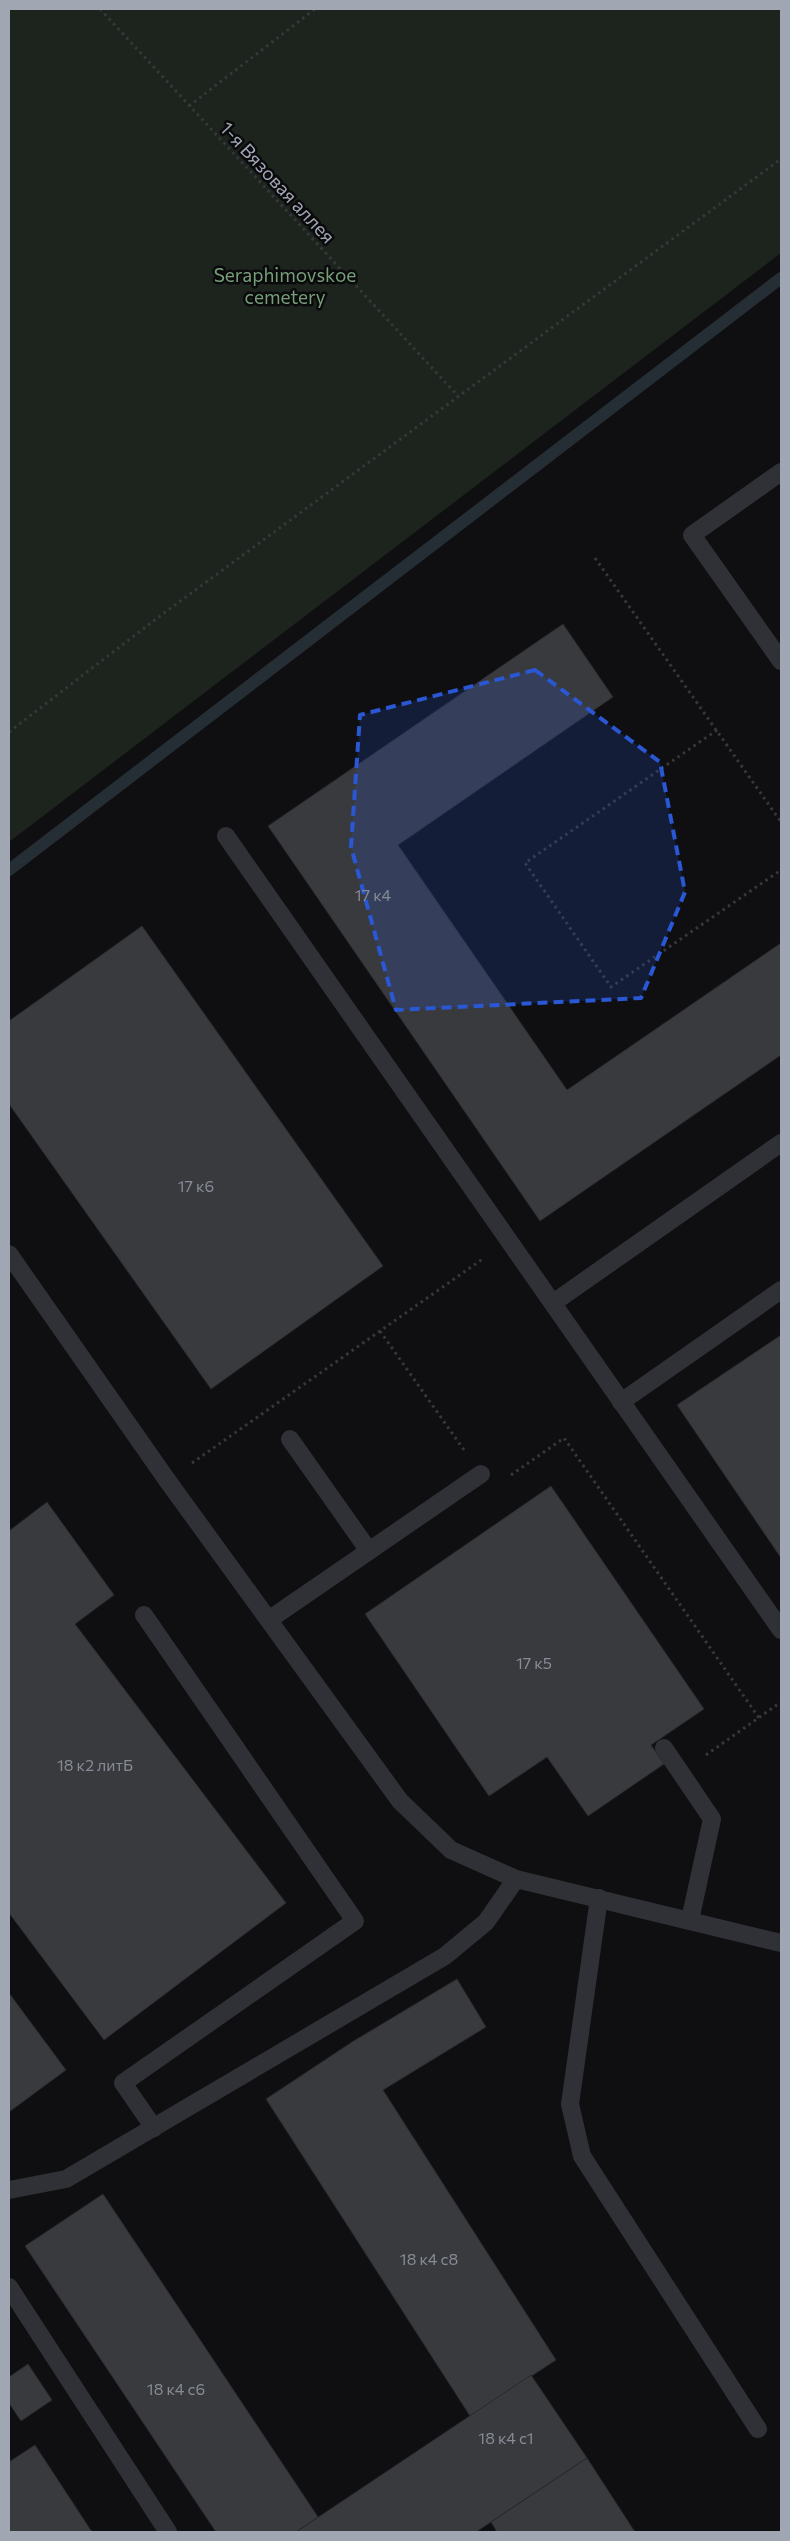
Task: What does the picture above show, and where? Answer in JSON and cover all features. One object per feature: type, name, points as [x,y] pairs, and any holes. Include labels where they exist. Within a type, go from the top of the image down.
[{"type":"lane","points":[[781,472],[692,535],[781,662]]},
{"type":"lane","points":[[226,836],[781,1630]]},
{"type":"lane","points":[[553,1303],[781,1143]]},
{"type":"lane","points":[[9,1254],[167,1480],[270,1619],[400,1801],[451,1850],[516,1879],[781,1942]]},
{"type":"lane","points":[[621,1402],[781,1290]]},
{"type":"lane","points":[[290,1439],[369,1551]]},
{"type":"lane","points":[[270,1619],[481,1474]]},
{"type":"lane","points":[[144,1615],[355,1921],[123,2083],[154,2128]]},
{"type":"lane","points":[[664,1748],[712,1819],[690,1920]]},
{"type":"lane","points":[[9,2190],[66,2179],[445,1956],[486,1922],[516,1879]]},
{"type":"lane","points":[[598,1898],[570,2104],[582,2156],[758,2429]]},
{"type":"lane","points":[[9,2287],[168,2532]]},
{"type":"path","name":"1-я Вязовая аллея","points":[[100,9],[458,396]]},
{"type":"path","points":[[189,106],[315,9]]},
{"type":"path","points":[[9,732],[156,618],[781,158]]},
{"type":"path","points":[[595,558],[781,822]]},
{"type":"path","points":[[717,730],[525,863],[611,987],[781,870]]},
{"type":"path","points":[[167,1480],[509,1240]]},
{"type":"path","points":[[380,1331],[492,1489],[564,1438],[759,1718]]},
{"type":"path","points":[[680,1773],[781,1702]]},
{"type":"highlighted area","points":[[535,670],[660,762],[685,892],[641,998],[396,1010],[351,847],[360,715]]},
{"type":"green space","name":"Seraphimovskoe cemetery","points":[[9,9],[781,9],[781,253],[9,842]]},
{"type":"building","points":[[563,624],[613,697],[398,845],[567,1090],[781,943],[781,1055],[540,1221],[268,826]]},
{"type":"building","points":[[142,926],[383,1266],[211,1389],[9,1104],[9,1021]]},
{"type":"building","points":[[781,1335],[781,1558],[677,1405]]},
{"type":"building","points":[[551,1486],[704,1709],[651,1745],[664,1764],[588,1816],[547,1757],[489,1796],[365,1614]]},
{"type":"building","points":[[47,1502],[114,1595],[75,1624],[286,1903],[104,2040],[9,1913],[9,1531]]},
{"type":"building","points":[[457,1979],[486,2027],[383,2090],[556,2360],[470,2416],[266,2099],[352,2042]]},
{"type":"building","points":[[9,1993],[66,2070],[9,2112]]},
{"type":"building","points":[[103,2194],[318,2517],[296,2532],[216,2532],[25,2246]]},
{"type":"building","points":[[28,2364],[52,2400],[21,2421],[9,2403],[9,2377]]},
{"type":"building","points":[[531,2375],[587,2458],[476,2532],[296,2532]]},
{"type":"building","points":[[35,2445],[92,2532],[9,2532],[9,2462]]},
{"type":"building","points":[[587,2458],[635,2532],[497,2532],[491,2522]]},
{"type":"waterway","points":[[9,870],[781,278]]}]
